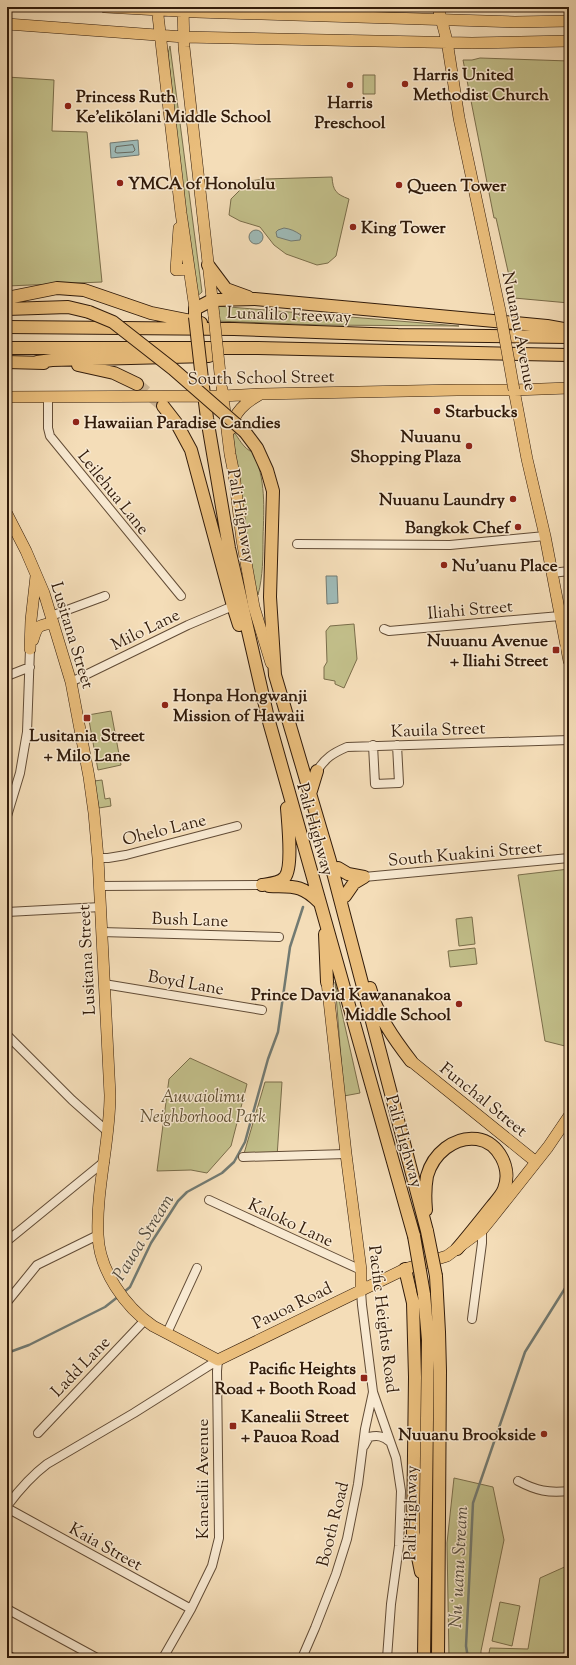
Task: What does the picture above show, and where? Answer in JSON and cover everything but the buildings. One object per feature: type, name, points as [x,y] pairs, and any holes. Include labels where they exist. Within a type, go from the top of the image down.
[{"type":"highway","points":[[208,265],[226,289],[255,299]]},
{"type":"highway","points":[[7,298],[57,288],[84,290],[151,313],[234,328]]},
{"type":"highway","points":[[195,313],[212,300],[255,299],[547,326],[569,330]]},
{"type":"highway","points":[[7,309],[68,307],[89,312],[113,322],[173,369],[245,432],[257,448],[267,470],[273,491],[270,597],[275,675]]},
{"type":"highway","name":"Pali Highway","points":[[195,313],[207,418],[229,548],[285,782],[414,1236],[424,1294],[428,1340],[426,1598],[424,1658]]},
{"type":"highway","name":"Lunalilo Freeway","points":[[7,327],[234,328],[398,335],[569,336]]},
{"type":"highway","name":"Lunalilo Freeway","points":[[7,348],[332,349],[569,355]]},
{"type":"highway","points":[[37,362],[52,360],[240,355],[332,349]]},
{"type":"highway","points":[[527,354],[569,364]]},
{"type":"highway","points":[[7,362],[37,362],[87,366],[114,372],[137,384]]},
{"type":"highway","points":[[163,406],[177,424],[191,450],[232,606],[264,696]]},
{"type":"highway","name":"Pali Highway","points":[[275,675],[342,904],[399,1129],[427,1231],[438,1291],[440,1372],[438,1658]]},
{"type":"highway","points":[[310,794],[317,771]]},
{"type":"highway","points":[[262,886],[285,877],[289,866],[289,825],[285,782]]},
{"type":"highway","points":[[316,815],[324,818],[372,998],[391,1035],[411,1061]]},
{"type":"highway","points":[[338,868],[346,873],[364,877]]},
{"type":"highway","points":[[345,896],[354,883],[364,877]]},
{"type":"highway","points":[[262,886],[301,888],[310,893],[319,902]]},
{"type":"highway","points":[[325,921],[324,948],[327,982]]},
{"type":"highway","points":[[427,1231],[425,1197],[426,1181],[429,1170],[436,1158],[450,1145],[465,1139],[477,1139],[489,1144],[500,1155],[506,1166],[504,1190],[457,1249]]},
{"type":"highway","points":[[405,1269],[413,1303],[415,1370],[414,1534],[426,1598]]},
{"type":"main road","points":[[106,7],[441,20],[539,22],[569,21]]},
{"type":"main road","name":"Nuuanu Avenue","points":[[438,7],[447,41],[459,118],[497,296],[526,459],[545,536],[569,661]]},
{"type":"main road","name":"Pali Highway","points":[[157,9],[181,213],[195,313]]},
{"type":"main road","name":"Pali Highway","points":[[183,10],[184,38],[208,265],[222,396],[230,454],[242,540],[254,607],[275,675]]},
{"type":"main road","points":[[7,24],[82,28],[161,37],[184,38],[447,41],[472,43],[569,42]]},
{"type":"main road","name":"South School Street","points":[[7,397],[222,396],[569,388]]},
{"type":"main road","points":[[230,454],[231,428],[237,414],[247,402],[262,394]]},
{"type":"main road","name":"Lusitana Street","points":[[7,514],[23,545],[44,593],[52,619],[70,682],[89,777],[94,813],[100,886],[110,1095],[108,1132],[100,1194],[98,1235],[105,1265],[117,1289],[130,1306],[145,1320],[218,1360]]},
{"type":"main road","points":[[30,649],[31,620],[36,576]]},
{"type":"main road","points":[[30,649],[36,630],[41,625],[52,619]]},
{"type":"main road","name":"Pacific Heights Road","points":[[327,982],[346,1154],[361,1270],[361,1291]]},
{"type":"main road","name":"Funchal Street","points":[[411,1061],[536,1162]]},
{"type":"main road","name":"Pauoa Road","points":[[218,1360],[405,1269],[447,1256],[482,1230],[536,1162],[569,1116]]},
{"type":"street","name":"Leilehua Lane","points":[[48,397],[48,428],[50,436],[181,596]]},
{"type":"street","points":[[297,544],[450,545],[545,536]]},
{"type":"street","points":[[552,573],[569,571]]},
{"type":"street","points":[[52,619],[105,596]]},
{"type":"street","name":"Milo Lane","points":[[70,682],[188,625],[232,606]]},
{"type":"street","name":"Iliahi Street","points":[[384,629],[389,631],[560,616]]},
{"type":"street","points":[[7,816],[20,773],[28,732],[30,649]]},
{"type":"street","points":[[7,676],[30,666]]},
{"type":"street","name":"Kauila Street","points":[[317,771],[323,761],[333,753],[347,747],[569,740]]},
{"type":"street","points":[[373,745],[375,784],[399,783],[397,745]]},
{"type":"street","name":"Ohelo Lane","points":[[98,858],[126,855],[237,826]]},
{"type":"street","name":"South Kuakini Street","points":[[364,877],[569,858]]},
{"type":"street","points":[[100,886],[262,886]]},
{"type":"street","points":[[7,912],[101,907]]},
{"type":"street","name":"Bush Lane","points":[[101,932],[279,937]]},
{"type":"street","name":"Boyd Lane","points":[[104,984],[262,1010]]},
{"type":"street","points":[[7,1035],[72,1100],[108,1132]]},
{"type":"street","points":[[243,1157],[346,1154]]},
{"type":"street","points":[[7,1242],[105,1161]]},
{"type":"street","name":"Kaloko Lane","points":[[209,1200],[361,1270]]},
{"type":"street","points":[[472,1319],[482,1230]]},
{"type":"street","points":[[7,1302],[37,1265],[98,1235]]},
{"type":"street","points":[[167,1333],[197,1268]]},
{"type":"street","name":"Pacific Heights Road","points":[[361,1291],[373,1392],[390,1442],[399,1475],[401,1491],[401,1514],[387,1658]]},
{"type":"street","name":"Ladd Lane","points":[[38,1433],[145,1320]]},
{"type":"street","name":"Pauoa Road","points":[[7,1507],[29,1479],[47,1464],[134,1413],[218,1360]]},
{"type":"street","name":"Kanealii Avenue","points":[[164,1658],[191,1609],[212,1566],[219,1538],[218,1360]]},
{"type":"street","name":"Booth Road","points":[[302,1658],[344,1551],[353,1514],[365,1429],[373,1392]]},
{"type":"street","points":[[363,1449],[369,1437],[380,1436],[390,1442]]},
{"type":"street","points":[[518,1481],[534,1489],[552,1492],[569,1491]]},
{"type":"street","name":"Kaia Street","points":[[7,1507],[191,1609]]},
{"type":"street","points":[[7,1609],[97,1658]]},
{"type":"street","points":[[7,1655],[14,1658]]},
{"type":"green space","points":[[170,46],[202,292],[194,299],[168,53]]},
{"type":"green space","points":[[480,58],[569,61],[569,303],[514,298],[496,218],[494,218],[463,60]]},
{"type":"green space","points":[[363,75],[375,75],[375,94],[363,94]]},
{"type":"green space","points":[[7,77],[54,80],[52,131],[87,132],[102,282],[7,286]]},
{"type":"green space","points":[[332,177],[334,189],[338,194],[349,199],[336,256],[328,263],[317,265],[286,254],[274,245],[260,227],[240,221],[229,215],[231,199],[249,181],[265,179]]},
{"type":"green space","points":[[217,306],[459,326],[320,325],[216,321]]},
{"type":"green space","points":[[232,429],[244,446],[253,452],[262,483],[264,504],[263,559],[258,595],[251,574]]},
{"type":"green space","points":[[354,624],[357,659],[344,688],[335,684],[335,681],[324,679],[324,667],[327,662],[326,631],[330,626]]},
{"type":"green space","points":[[111,711],[121,765],[98,770],[88,715]]},
{"type":"green space","points":[[102,780],[105,799],[110,798],[111,806],[99,808],[94,781]]},
{"type":"green space","points":[[569,869],[569,1047],[545,1041],[518,875]]},
{"type":"green space","points":[[472,917],[475,944],[459,946],[456,919]]},
{"type":"green space","points":[[475,948],[477,964],[450,967],[448,951]]},
{"type":"green space","points":[[335,982],[360,1093],[344,1096]]},
{"type":"green space","name":"Auwaiolimu Neighborhood Park","points":[[190,1058],[247,1084],[231,1146],[207,1173],[191,1170],[157,1171],[169,1079]]},
{"type":"green space","name":"Auwaiolimu Neighborhood Park","points":[[265,1082],[282,1082],[277,1157],[243,1157]]},
{"type":"green space","points":[[454,1478],[493,1487],[504,1540],[481,1651],[481,1658],[449,1658],[447,1543]]},
{"type":"green space","points":[[569,1565],[569,1658],[488,1658],[490,1648],[528,1649],[540,1578]]},
{"type":"green space","points":[[500,1602],[520,1606],[512,1646],[492,1641]]},
{"type":"water","points":[[138,140],[139,155],[111,158],[110,143]]},
{"type":"water","points":[[284,228],[293,230],[301,235],[300,240],[291,241],[277,237],[276,232]]},
{"type":"water","points":[[253,230],[259,230],[263,234],[263,240],[259,244],[253,244],[249,240],[249,234]]},
{"type":"water","points":[[326,576],[337,576],[338,603],[327,604]]},
{"type":"waterway","name":"Pauoa Stream","points":[[124,1292],[130,1287],[151,1243],[178,1201],[187,1192],[222,1173],[234,1162],[245,1142],[268,1059],[278,1032],[290,947],[303,907]]},
{"type":"waterway","name":"Nuʻuanu Stream","points":[[468,1658],[466,1646],[473,1503],[525,1352],[569,1282]]},
{"type":"waterway","name":"Pauoa Stream","points":[[7,1353],[29,1345],[105,1307],[119,1296]]},
{"type":"tunnel","points":[[137,384],[163,406]]},
{"type":"place","name":"Harris United Methodist Church","points":[[405,84]]},
{"type":"place","name":"Harris Preschool","points":[[350,85]]},
{"type":"place","name":"Princess Ruth Ke’elikōlani Middle School","points":[[68,106]]},
{"type":"place","name":"YMCA of Honolulu","points":[[120,183]]},
{"type":"place","name":"Queen Tower","points":[[399,185]]},
{"type":"place","name":"King Tower","points":[[353,227]]},
{"type":"place","name":"Starbucks","points":[[437,411]]},
{"type":"place","name":"Hawaiian Paradise Candies","points":[[76,422]]},
{"type":"place","name":"Nuuanu Shopping Plaza","points":[[469,446]]},
{"type":"place","name":"Nuuanu Laundry","points":[[513,499]]},
{"type":"place","name":"Bangkok Chef","points":[[518,527]]},
{"type":"place","name":"Nu'uanu Place","points":[[444,565]]},
{"type":"place","name":"Nuuanu Avenue + Iliahi Street","points":[[556,650]]},
{"type":"place","name":"Honpa Hongwanji Mission of Hawaii","points":[[165,705]]},
{"type":"place","name":"Lusitania Street + Milo Lane","points":[[87,718]]},
{"type":"place","name":"Prince David Kawananakoa Middle School","points":[[459,1004]]},
{"type":"place","name":"Pacific Heights Road + Booth Road","points":[[364,1378]]},
{"type":"place","name":"Kanealii Street + Pauoa Road","points":[[233,1426]]},
{"type":"place","name":"Nuuanu Brookside","points":[[544,1434]]}]
